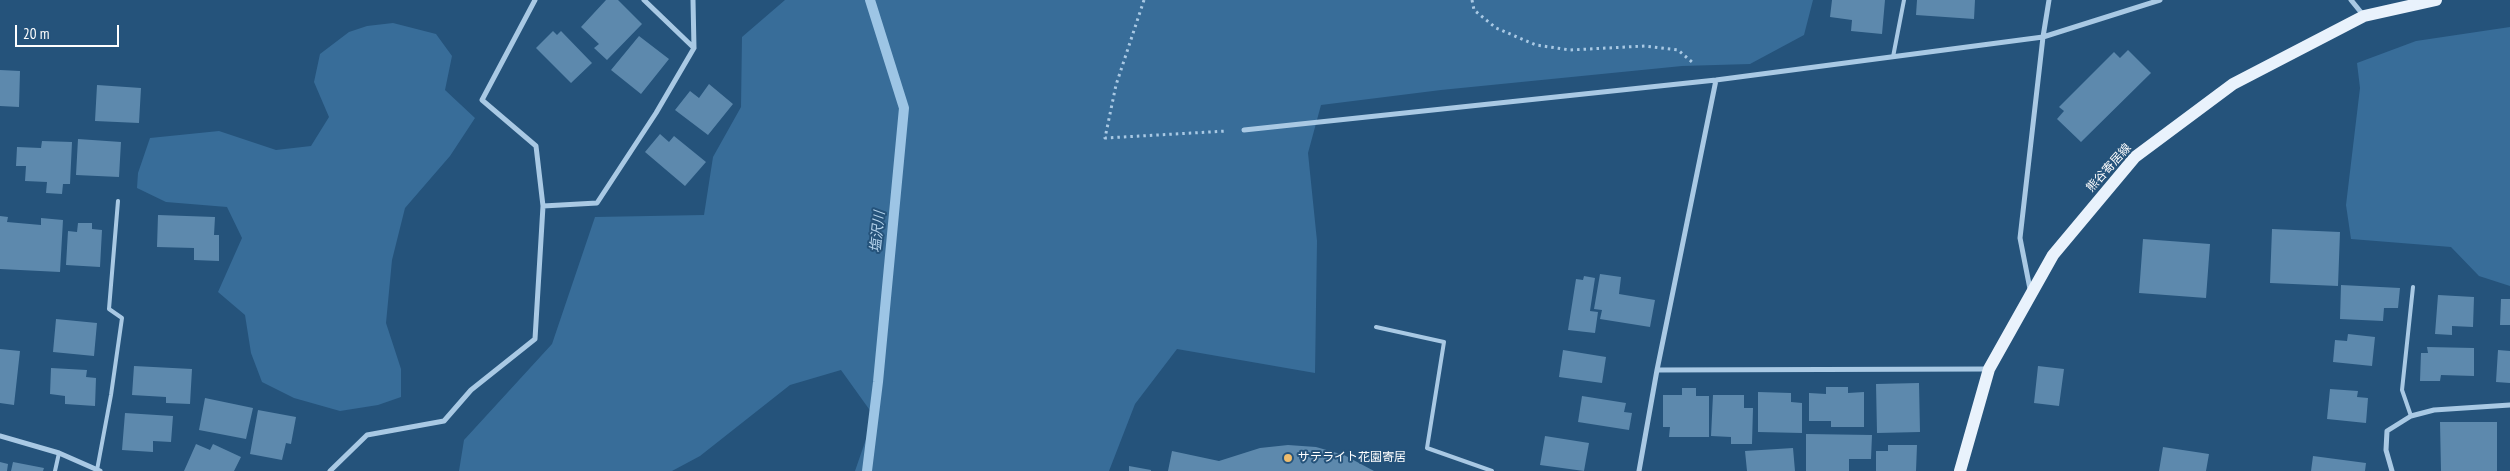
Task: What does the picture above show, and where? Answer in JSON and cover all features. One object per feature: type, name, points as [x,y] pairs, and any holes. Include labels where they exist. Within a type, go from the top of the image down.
[{"type":"main road","name":"熊谷寄居線","points":[[1960,471],[1989,369],[2054,255],[2135,157],[2233,84],[2364,16],[2436,0]]},
{"type":"street","points":[[330,471],[367,435],[444,422],[471,390],[535,339],[543,206],[536,146],[482,100],[535,0]]},
{"type":"street","points":[[644,0],[694,48]]},
{"type":"street","points":[[543,206],[597,203],[656,113],[694,48],[692,0]]},
{"type":"street","points":[[2031,294],[2020,238],[2049,0]]},
{"type":"street","points":[[1244,130],[1716,80],[2043,37],[2160,0]]},
{"type":"street","points":[[2351,0],[2364,16]]},
{"type":"street","points":[[1639,471],[1656,370],[1716,80]]},
{"type":"street","points":[[1656,370],[1989,369]]},
{"type":"street","points":[[2392,471],[2386,450],[2387,431],[2411,416],[2434,410],[2510,405]]},
{"type":"street","points":[[0,436],[59,453],[98,470]]},
{"type":"lane","points":[[1893,57],[1904,0]]},
{"type":"lane","points":[[98,470],[122,318],[108,309],[118,201]]},
{"type":"lane","points":[[2411,416],[2402,390],[2413,287]]},
{"type":"lane","points":[[1376,327],[1444,342],[1427,448],[1492,471]]},
{"type":"lane","points":[[55,471],[59,453]]},
{"type":"path","points":[[1144,0],[1116,85],[1105,138],[1244,130]]},
{"type":"path","points":[[1472,0],[1474,10],[1496,28],[1536,46],[1570,50],[1645,46],[1678,50],[1716,80]]},
{"type":"shaded area","points":[[785,0],[1813,0],[1804,35],[1750,64],[1682,66],[1441,90],[1321,105],[1308,153],[1317,241],[1315,373],[1177,349],[1135,404],[1109,471],[855,471],[874,416],[841,370],[790,385],[700,456],[672,471],[459,471],[464,440],[552,344],[595,217],[704,215],[713,157],[741,107],[742,37]]},
{"type":"shaded area","points":[[393,23],[436,34],[452,56],[445,90],[475,118],[450,156],[405,208],[392,260],[386,323],[401,369],[401,397],[378,405],[340,411],[294,398],[262,382],[251,353],[245,315],[218,292],[242,238],[227,207],[166,202],[137,188],[138,173],[150,138],[219,131],[276,150],[311,146],[329,117],[314,82],[320,54],[349,32],[367,26]]},
{"type":"shaded area","points":[[2510,27],[2510,286],[2479,276],[2451,247],[2351,239],[2346,205],[2360,88],[2357,63],[2416,41]]},
{"type":"building","points":[[606,0],[618,0],[642,24],[607,60],[594,48],[599,44],[581,27]]},
{"type":"building","points":[[1832,0],[1885,0],[1882,34],[1851,31],[1852,20],[1830,17]]},
{"type":"building","points":[[1917,0],[1975,0],[1974,19],[1916,15]]},
{"type":"building","points":[[553,31],[557,35],[561,31],[592,63],[571,83],[536,48]]},
{"type":"building","points":[[639,36],[669,59],[641,94],[611,70]]},
{"type":"building","points":[[2128,50],[2151,73],[2081,142],[2057,119],[2064,111],[2059,107],[2114,52],[2120,58]]},
{"type":"building","points":[[0,70],[20,71],[19,107],[0,106]]},
{"type":"building","points":[[709,84],[733,104],[708,135],[675,110],[690,91],[699,98]]},
{"type":"building","points":[[97,85],[141,88],[139,123],[95,121]]},
{"type":"building","points":[[660,134],[669,142],[674,136],[706,162],[685,186],[645,152]]},
{"type":"building","points":[[78,139],[121,142],[119,177],[76,175]]},
{"type":"building","points":[[42,141],[72,142],[70,184],[63,184],[62,194],[46,193],[47,182],[25,181],[26,166],[16,166],[17,147],[41,148]]},
{"type":"building","points":[[158,215],[215,217],[214,235],[219,235],[219,261],[194,260],[194,248],[157,247]]},
{"type":"building","points":[[0,216],[8,217],[7,222],[41,225],[41,218],[63,220],[60,272],[0,269]]},
{"type":"building","points":[[78,223],[92,223],[92,229],[102,230],[100,267],[66,265],[68,231],[77,232]]},
{"type":"building","points":[[2272,229],[2340,232],[2338,286],[2270,283]]},
{"type":"building","points":[[2143,239],[2210,244],[2206,298],[2139,293]]},
{"type":"building","points":[[1600,274],[1621,277],[1619,294],[1655,300],[1650,327],[1600,319],[1602,310],[1594,309]]},
{"type":"building","points":[[1584,276],[1595,278],[1590,311],[1598,312],[1595,333],[1568,330],[1576,279],[1583,280]]},
{"type":"building","points":[[2341,285],[2400,288],[2398,308],[2384,308],[2383,321],[2340,319]]},
{"type":"building","points":[[2438,295],[2474,297],[2473,327],[2452,326],[2452,335],[2435,334]]},
{"type":"building","points":[[2501,299],[2510,299],[2510,325],[2500,325]]},
{"type":"building","points":[[56,319],[97,323],[94,356],[53,352]]},
{"type":"building","points":[[2348,334],[2375,337],[2372,366],[2333,362],[2335,340],[2347,341]]},
{"type":"building","points":[[2427,347],[2474,348],[2474,376],[2441,375],[2440,381],[2420,381],[2421,353],[2428,353]]},
{"type":"building","points":[[0,349],[20,351],[14,405],[0,403]]},
{"type":"building","points":[[1563,350],[1606,357],[1602,383],[1559,377]]},
{"type":"building","points":[[2498,350],[2510,351],[2510,383],[2496,382]]},
{"type":"building","points":[[134,366],[192,369],[190,404],[166,403],[166,397],[132,395]]},
{"type":"building","points":[[2038,366],[2064,369],[2059,406],[2034,403]]},
{"type":"building","points":[[51,368],[87,370],[86,377],[96,378],[95,406],[65,404],[65,396],[50,394]]},
{"type":"building","points":[[1919,383],[1920,432],[1877,433],[1876,384]]},
{"type":"building","points":[[1826,387],[1848,387],[1848,393],[1864,392],[1864,427],[1831,427],[1831,421],[1809,421],[1809,393],[1826,394]]},
{"type":"building","points":[[1682,388],[1696,388],[1696,396],[1709,396],[1709,437],[1669,437],[1670,427],[1663,427],[1663,395],[1682,395]]},
{"type":"building","points":[[2330,389],[2358,391],[2357,397],[2368,398],[2366,423],[2327,419]]},
{"type":"building","points":[[1758,392],[1791,393],[1791,402],[1802,403],[1802,433],[1758,432]]},
{"type":"building","points":[[1713,395],[1744,395],[1744,408],[1753,408],[1752,444],[1731,444],[1731,437],[1711,436]]},
{"type":"building","points":[[1582,396],[1626,403],[1624,412],[1632,413],[1629,430],[1578,422]]},
{"type":"building","points":[[205,398],[253,408],[246,439],[199,430]]},
{"type":"building","points":[[258,410],[296,417],[291,444],[286,443],[282,460],[250,454]]},
{"type":"building","points":[[125,413],[173,416],[171,442],[153,441],[153,452],[122,450]]},
{"type":"building","points":[[2440,422],[2497,422],[2497,471],[2441,471]]},
{"type":"building","points":[[1806,434],[1872,435],[1871,459],[1849,459],[1849,471],[1806,471]]},
{"type":"building","points":[[1545,436],[1589,443],[1584,471],[1540,465]]},
{"type":"building","points":[[196,444],[210,450],[213,444],[241,457],[234,471],[184,471]]},
{"type":"building","name":"サテライト花園寄居","points":[[1288,445],[1316,447],[1344,455],[1374,471],[1168,471],[1172,451],[1219,461],[1260,448]]},
{"type":"building","points":[[1888,445],[1917,445],[1916,471],[1876,471],[1876,451],[1888,451]]},
{"type":"building","points":[[2163,447],[2209,454],[2206,471],[2159,471]]},
{"type":"building","points":[[1793,448],[1795,471],[1747,471],[1745,451]]},
{"type":"building","points":[[2313,456],[2366,463],[2365,471],[2311,471]]},
{"type":"building","points":[[0,462],[8,464],[7,471],[0,471]]},
{"type":"building","points":[[13,462],[44,468],[43,471],[11,471]]},
{"type":"building","points":[[1129,466],[1151,470],[1151,471],[1129,471]]},
{"type":"waterway","name":"塩沢川","points":[[867,471],[878,382],[904,108],[870,0]]},
{"type":"place","name":"サテライト花園寄居","points":[[1288,458]]}]
